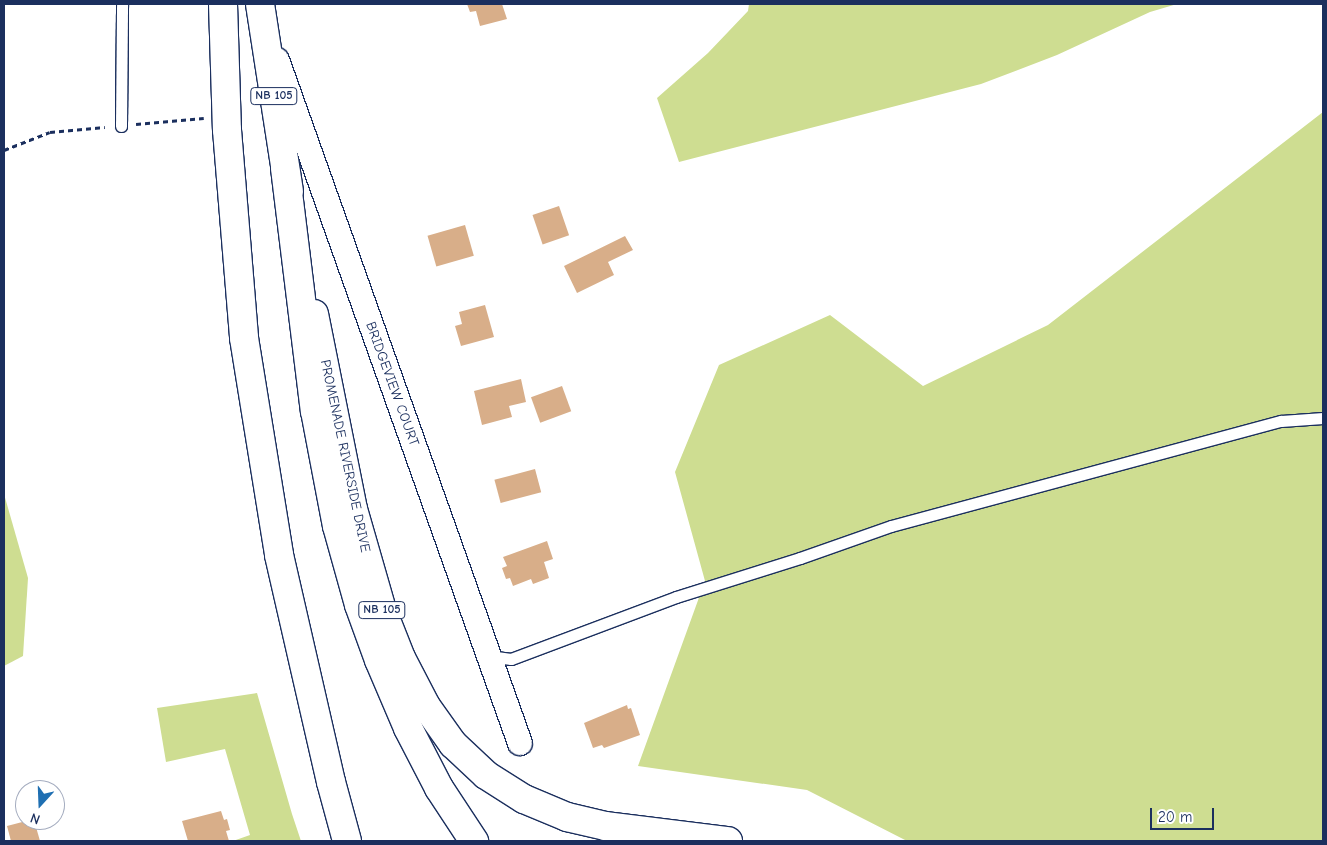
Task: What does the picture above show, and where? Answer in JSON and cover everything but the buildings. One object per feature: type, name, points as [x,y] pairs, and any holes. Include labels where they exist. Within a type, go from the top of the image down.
[{"type":"main road","points":[[223,4],[227,130],[244,338],[279,555],[331,782],[348,841]]},
{"type":"main road","name":"PROMENADE RIVERSIDE DRIVE","points":[[262,14],[285,168],[353,509],[382,610],[401,658],[426,706],[453,744],[486,775],[524,799],[567,817],[605,826],[728,841]]},
{"type":"main road","points":[[285,168],[315,411],[337,526],[359,605],[378,660],[408,728],[439,788],[474,841]]},
{"type":"street","name":"BRIDGEVIEW COURT","points":[[262,14],[520,743]]},
{"type":"lane","points":[[121,126],[122,4]]},
{"type":"lane","points":[[489,656],[512,660],[676,596],[800,558],[891,526],[1281,421],[1323,418]]},
{"type":"green space","points":[[749,4],[1177,4],[1150,12],[1057,55],[981,84],[679,162],[657,98],[708,53],[748,11]]},
{"type":"green space","points":[[1323,112],[1323,841],[907,841],[807,790],[638,766],[705,581],[675,472],[719,365],[830,315],[923,386],[1048,325]]},
{"type":"green space","points":[[4,494],[28,578],[23,656],[4,666]]},
{"type":"green space","points":[[257,693],[301,841],[233,841],[250,835],[225,749],[166,762],[157,708]]}]
